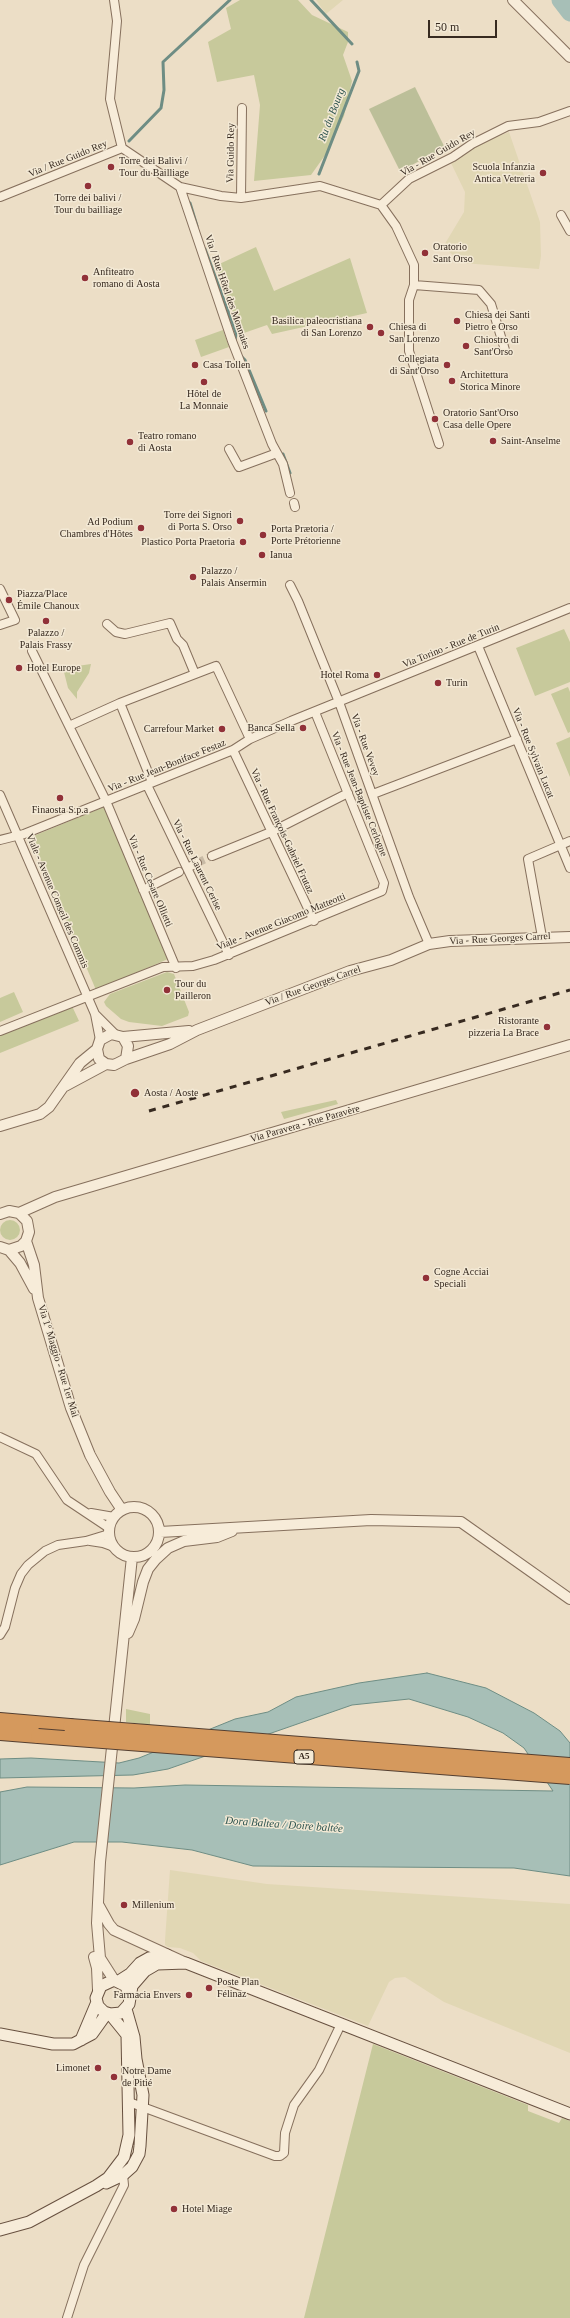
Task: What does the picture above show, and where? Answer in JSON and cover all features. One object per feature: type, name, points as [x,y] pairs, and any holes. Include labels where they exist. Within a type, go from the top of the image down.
[{"type":"highway","name":"A5","points":[[0,1720],[570,1765]]},
{"type":"highway","name":"A5","points":[[0,1733],[570,1777]]},
{"type":"main road","points":[[80,2040],[97,2002],[98,1990],[104,1983],[116,1981],[130,1974],[140,1963],[158,1955],[167,1955]]},
{"type":"main road","points":[[96,2186],[124,2175],[132,2167],[139,2154],[143,2108],[134,2036],[126,2009],[135,1982],[151,1966],[186,1963],[570,2114]]},
{"type":"main road","points":[[116,1981],[126,1986],[130,1998]]},
{"type":"main road","points":[[0,2230],[30,2222],[96,2186],[108,2178],[124,2157],[130,2135],[127,2035],[108,2014],[100,2009],[97,2002]]},
{"type":"main road","points":[[108,2014],[116,2014],[126,2009]]},
{"type":"main road","points":[[0,2034],[53,2044],[73,2044],[92,2034],[108,2014]]},
{"type":"street","points":[[114,0],[117,21],[110,99],[122,148]]},
{"type":"street","points":[[513,0],[570,58]]},
{"type":"street","name":"Via Guido Rey","points":[[241,198],[242,108]]},
{"type":"street","name":"Via - Rue Guido Rey","points":[[381,205],[409,179],[508,126],[539,122],[570,111]]},
{"type":"street","name":"Via / Rue Guido Rey","points":[[0,197],[122,148],[180,187]]},
{"type":"street","points":[[180,187],[241,198],[320,186],[381,205],[396,226],[414,265],[414,285],[409,300],[409,351],[439,444]]},
{"type":"street","name":"Via / Rue Hôtel des Monnaies","points":[[180,187],[232,341],[272,444],[283,464],[290,493]]},
{"type":"street","points":[[561,215],[570,231]]},
{"type":"street","points":[[414,285],[479,290],[491,304],[505,350]]},
{"type":"street","points":[[229,449],[239,470],[278,453]]},
{"type":"street","name":"Via - Rue Vevey","points":[[290,585],[339,702],[416,915],[429,944]]},
{"type":"street","points":[[0,589],[15,620],[0,625]]},
{"type":"street","name":"Via Torino - Rue de Turin","points":[[339,702],[570,608]]},
{"type":"street","points":[[107,624],[116,632],[125,634],[170,623],[177,639],[183,645],[195,674]]},
{"type":"street","name":"Via - Rue Sylvain Lucat","points":[[478,646],[570,868]]},
{"type":"street","name":"Via - Rue Cesare Ollietti","points":[[32,651],[106,801],[176,968]]},
{"type":"street","points":[[69,726],[120,703],[216,666],[219,669],[250,739]]},
{"type":"street","name":"Via - Rue Jean-Boniface Festaz","points":[[0,840],[18,836],[233,750],[250,739],[339,702]]},
{"type":"street","name":"Via - Rue Laurent Cerise","points":[[120,703],[150,783],[187,868],[229,955]]},
{"type":"street","name":"Via - Rue Jean-Baptiste Cerlogne","points":[[314,712],[384,883]]},
{"type":"street","points":[[373,794],[517,739]]},
{"type":"street","name":"Via - Rue François-Gabriel Frutaz","points":[[233,750],[314,920]]},
{"type":"street","points":[[214,855],[271,832],[348,793]]},
{"type":"street","name":"Viale - Avenue Conseil des Commis","points":[[0,795],[95,1014]]},
{"type":"street","points":[[542,937],[528,859],[570,841]]},
{"type":"street","points":[[187,868],[197,863]]},
{"type":"street","points":[[143,890],[178,872]]},
{"type":"street","name":"Viale - Avenue Giacomo Matteotti","points":[[0,1031],[163,967],[176,968],[193,966],[229,955],[382,892],[384,883]]},
{"type":"street","name":"Via - Rue Georges Carrel","points":[[429,944],[450,941],[570,937]]},
{"type":"street","name":"Via / Rue Georges Carrel","points":[[196,1030],[350,971],[391,960],[429,944]]},
{"type":"street","points":[[95,1014],[99,1059],[106,1064],[118,1065],[126,1059],[170,1044],[196,1030]]},
{"type":"street","points":[[95,1014],[128,1046],[126,1059]]},
{"type":"street","points":[[0,1126],[40,1114],[49,1107],[80,1063],[107,1035],[119,1036],[196,1030]]},
{"type":"street","name":"Via Paravera - Rue Paravère","points":[[0,1214],[9,1211],[19,1213],[40,1205],[55,1197],[570,1045]]},
{"type":"street","points":[[65,1086],[106,1064]]},
{"type":"street","points":[[4,1248],[22,1246],[26,1241],[29,1227],[40,1205]]},
{"type":"street","points":[[19,1213],[24,1216],[29,1227]]},
{"type":"street","name":"Via 1° Maggio - Rue 1er Mai","points":[[26,1241],[34,1266],[38,1298],[71,1408],[90,1455],[110,1492],[122,1510]]},
{"type":"street","name":"Via 1° Maggio - Rue 1er Mai","points":[[4,1248],[20,1263],[38,1298]]},
{"type":"street","points":[[0,1437],[36,1454],[67,1500],[109,1531],[114,1547]]},
{"type":"street","points":[[0,1635],[5,1627],[21,1574],[28,1564],[45,1551],[58,1545],[86,1540],[109,1531],[114,1517],[122,1510],[134,1507],[150,1512],[157,1521],[160,1532],[154,1549],[144,1556],[132,1558],[122,1555],[114,1547],[103,1543],[86,1540]]},
{"type":"street","points":[[82,1511],[100,1516],[114,1517]]},
{"type":"street","points":[[160,1532],[371,1520],[461,1522],[570,1599]]},
{"type":"street","points":[[124,1642],[134,1619],[143,1582],[148,1569],[156,1559],[168,1548],[184,1541],[217,1537],[238,1528]]},
{"type":"street","points":[[116,1981],[104,1966],[98,1949],[98,1904],[115,1716],[132,1558]]},
{"type":"street","points":[[98,1990],[97,1968],[93,1953],[96,1880],[101,1859]]},
{"type":"street","points":[[98,1904],[108,1924],[114,1930],[186,1963]]},
{"type":"street","points":[[130,2102],[275,2156],[280,2156],[284,2153],[284,2133],[294,2105],[319,2070],[341,2024]]},
{"type":"street","points":[[67,2318],[84,2265],[124,2185],[124,2175]]},
{"type":"shaded area","points":[[316,0],[343,0],[326,14]]},
{"type":"shaded area","points":[[509,132],[540,222],[541,256],[539,269],[463,263],[443,247],[464,212],[465,192],[451,163],[473,146]]},
{"type":"shaded area","points":[[170,1870],[267,1884],[570,1904],[570,2053],[444,2002],[405,1977],[395,1978],[389,1982],[368,2026],[201,1961],[193,1953],[180,1948],[168,1947],[165,1945],[165,1940]]},
{"type":"green space","points":[[240,0],[298,0],[312,15],[348,32],[348,42],[343,55],[352,81],[344,116],[328,151],[311,175],[254,181],[260,105],[254,75],[217,82],[208,42],[231,29],[226,8]]},
{"type":"green space","points":[[415,87],[445,148],[400,171],[369,109]]},
{"type":"green space","points":[[256,247],[274,291],[350,258],[367,313],[272,334],[267,325],[241,334],[215,266]]},
{"type":"green space","points":[[223,330],[229,347],[201,357],[195,340]]},
{"type":"green space","points":[[564,629],[570,642],[570,682],[535,696],[516,648]]},
{"type":"green space","points":[[91,664],[89,673],[77,692],[77,699],[68,688],[63,668]]},
{"type":"green space","points":[[568,687],[570,692],[570,732],[568,733],[551,694]]},
{"type":"green space","points":[[570,737],[570,777],[556,743]]},
{"type":"green space","points":[[104,807],[168,959],[96,990],[31,837]]},
{"type":"green space","points":[[167,972],[174,974],[189,1012],[188,1016],[162,1026],[129,1022],[121,1019],[106,1006],[104,1002],[110,994]]},
{"type":"green space","points":[[14,992],[23,1012],[0,1022],[0,998]]},
{"type":"green space","points":[[72,1006],[79,1021],[0,1053],[0,1035]]},
{"type":"green space","points":[[336,1100],[338,1104],[284,1119],[281,1112]]},
{"type":"green space","points":[[6,1220],[14,1220],[20,1226],[20,1234],[14,1240],[6,1240],[0,1234],[0,1226]]},
{"type":"green space","points":[[126,1709],[150,1714],[150,1725],[126,1722]]},
{"type":"green space","points":[[373,2044],[528,2105],[528,2111],[559,2123],[562,2118],[570,2121],[570,2318],[304,2318]]},
{"type":"water","name":"Dora Baltea / Doire baltée","points":[[427,1673],[486,1688],[534,1713],[560,1731],[570,1743],[570,1876],[514,1868],[253,1866],[192,1850],[122,1842],[74,1842],[0,1865],[0,1792],[27,1787],[134,1788],[185,1785],[553,1791],[524,1748],[503,1733],[468,1717],[409,1699],[352,1705],[168,1769],[133,1775],[0,1778],[0,1759],[31,1758],[119,1763],[139,1758],[235,1719],[268,1712],[296,1697],[359,1683]]},
{"type":"waterway","points":[[129,141],[161,108],[164,90],[163,62],[230,0]]},
{"type":"waterway","name":"Ru du Bourg","points":[[311,0],[352,44]]},
{"type":"waterway","points":[[560,0],[570,13]]},
{"type":"waterway","name":"Ru du Bourg","points":[[319,174],[359,71],[357,62]]},
{"type":"waterway","points":[[190,203],[197,226]]},
{"type":"waterway","points":[[205,249],[236,333],[235,341]]},
{"type":"waterway","points":[[241,356],[245,360],[266,411]]},
{"type":"waterway","points":[[283,454],[290,473]]},
{"type":"tunnel","points":[[197,863],[212,856]]},
{"type":"railway","points":[[149,1111],[570,990]]},
{"type":"place","name":"Torre dei Balivi / Tour du Bailliage","points":[[111,167]]},
{"type":"place","name":"Scuola Infanzia Antica Vetreria","points":[[543,173]]},
{"type":"place","name":"Torre dei balivi / Tour du bailliage","points":[[88,186]]},
{"type":"place","name":"Oratorio Sant Orso","points":[[425,253]]},
{"type":"place","name":"Anfiteatro romano di Aosta","points":[[85,278]]},
{"type":"place","name":"Chiesa dei Santi Pietro e Orso","points":[[457,321]]},
{"type":"place","name":"Basilica paleocristiana di San Lorenzo","points":[[370,327]]},
{"type":"place","name":"Chiesa di San Lorenzo","points":[[381,333]]},
{"type":"place","name":"Chiostro di Sant'Orso","points":[[466,346]]},
{"type":"place","name":"Casa Tollen","points":[[195,365]]},
{"type":"place","name":"Collegiata di Sant'Orso","points":[[447,365]]},
{"type":"place","name":"Architettura Storica Minore","points":[[452,381]]},
{"type":"place","name":"Hôtel de La Monnaie","points":[[204,382]]},
{"type":"place","name":"Oratorio Sant'Orso Casa delle Opere","points":[[435,419]]},
{"type":"place","name":"Saint-Anselme","points":[[493,441]]},
{"type":"place","name":"Teatro romano di Aosta","points":[[130,442]]},
{"type":"place","name":"Torre dei Signori di Porta S. Orso","points":[[240,521]]},
{"type":"place","name":"Ad Podium Chambres d'Hôtes","points":[[141,528]]},
{"type":"place","name":"Porta Prætoria / Porte Prétorienne","points":[[263,535]]},
{"type":"place","name":"Plastico Porta Praetoria","points":[[243,542]]},
{"type":"place","name":"Ianua","points":[[262,555]]},
{"type":"place","name":"Palazzo / Palais Ansermin","points":[[193,577]]},
{"type":"place","name":"Piazza/Place Émile Chanoux","points":[[9,600]]},
{"type":"place","name":"Palazzo / Palais Frassy","points":[[46,621]]},
{"type":"place","name":"Hotel Europe","points":[[19,668]]},
{"type":"place","name":"Hotel Roma","points":[[377,675]]},
{"type":"place","name":"Turin","points":[[438,683]]},
{"type":"place","name":"Banca Sella","points":[[303,728]]},
{"type":"place","name":"Carrefour Market","points":[[222,729]]},
{"type":"place","name":"Finaosta S.p.a","points":[[60,798]]},
{"type":"place","name":"Tour du Pailleron","points":[[167,990]]},
{"type":"place","name":"Ristorante pizzeria La Brace","points":[[547,1027]]},
{"type":"place","name":"Aosta / Aoste","points":[[135,1093]]},
{"type":"place","name":"Cogne Acciai Speciali","points":[[426,1278]]},
{"type":"place","name":"Millenium","points":[[124,1905]]},
{"type":"place","name":"Poste Plan Félinaz","points":[[209,1988]]},
{"type":"place","name":"Farmacia Envers","points":[[189,1995]]},
{"type":"place","name":"Limonet","points":[[98,2068]]},
{"type":"place","name":"Notre Dame de Pitié","points":[[114,2077]]},
{"type":"place","name":"Hotel Miage","points":[[174,2209]]}]
